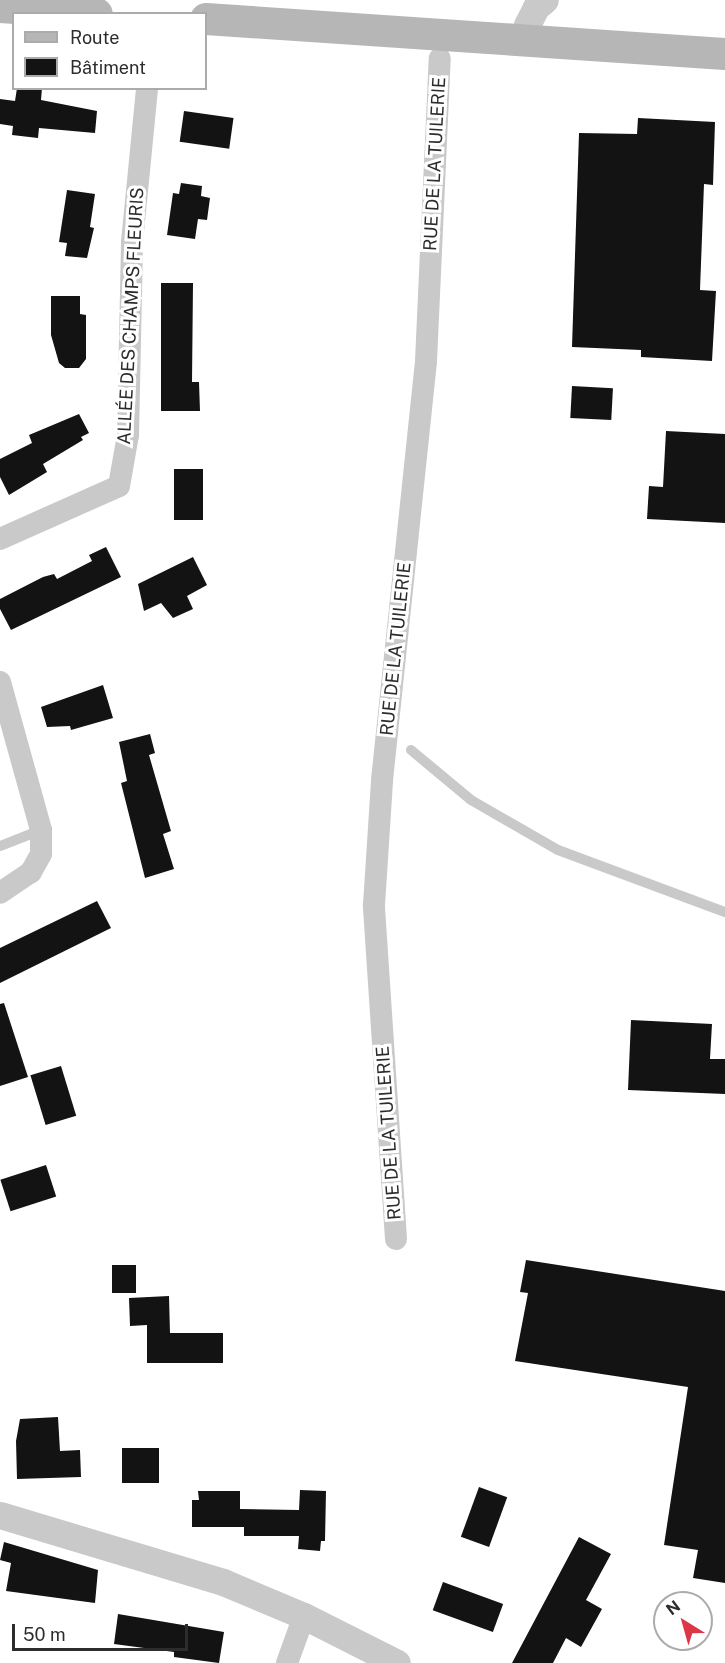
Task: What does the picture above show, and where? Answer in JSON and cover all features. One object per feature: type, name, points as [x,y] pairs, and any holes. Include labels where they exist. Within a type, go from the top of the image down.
[{"type":"main road","points":[[0,7],[69,12]]},
{"type":"main road","points":[[207,19],[725,54]]},
{"type":"street","points":[[526,41],[527,25],[536,8],[545,0]]},
{"type":"street","name":"RUE DE LA TUILERIE","points":[[396,1239],[374,905],[382,780],[426,361],[440,58]]},
{"type":"street","name":"ALLÉE DES CHAMPS FLEURIS","points":[[0,539],[119,486],[128,435],[132,242],[147,90]]},
{"type":"street","points":[[0,682],[41,830],[41,854],[31,872],[0,893]]},
{"type":"street","points":[[0,1515],[145,1556],[223,1582],[304,1616],[397,1663]]},
{"type":"street","points":[[287,1663],[304,1616]]},
{"type":"lane","points":[[411,750],[471,800],[558,850],[725,912]]},
{"type":"lane","points":[[0,846],[41,830]]},
{"type":"building","points":[[17,90],[42,90],[41,100],[97,111],[95,133],[39,128],[38,138],[12,135],[13,126],[0,124],[0,99],[15,101]]},
{"type":"building","points":[[184,111],[234,118],[229,149],[180,142]]},
{"type":"building","points":[[638,118],[715,122],[713,185],[704,184],[700,290],[716,291],[712,361],[641,357],[641,350],[572,347],[579,133],[637,134]]},
{"type":"building","points":[[181,183],[202,186],[201,196],[210,198],[207,220],[198,219],[195,239],[167,235],[173,193],[179,194]]},
{"type":"building","points":[[67,190],[95,194],[90,227],[94,228],[87,258],[65,256],[67,243],[59,242]]},
{"type":"building","points":[[161,283],[193,283],[192,382],[199,382],[200,411],[161,411]]},
{"type":"building","points":[[51,296],[80,296],[80,314],[86,315],[86,359],[79,368],[65,368],[59,363],[51,335]]},
{"type":"building","points":[[572,386],[613,388],[611,420],[570,418]]},
{"type":"building","points":[[79,414],[89,433],[81,437],[83,440],[43,464],[47,472],[9,495],[0,477],[0,459],[32,443],[29,435]]},
{"type":"building","points":[[666,431],[725,434],[725,523],[647,519],[649,486],[663,487]]},
{"type":"building","points":[[174,469],[203,469],[203,520],[174,520]]},
{"type":"building","points":[[106,547],[121,577],[11,630],[0,609],[0,599],[43,577],[54,574],[57,579],[92,561],[89,555]]},
{"type":"building","points":[[193,557],[207,585],[187,596],[193,609],[173,618],[161,603],[144,611],[138,584]]},
{"type":"building","points":[[103,685],[113,718],[71,730],[70,726],[47,727],[41,707]]},
{"type":"building","points":[[150,734],[155,753],[149,755],[171,831],[163,834],[174,869],[145,878],[121,783],[127,781],[119,742]]},
{"type":"building","points":[[97,901],[111,928],[0,983],[0,948]]},
{"type":"building","points":[[4,1003],[28,1077],[0,1086],[0,1004]]},
{"type":"building","points":[[631,1020],[712,1024],[710,1059],[725,1059],[725,1094],[628,1090]]},
{"type":"building","points":[[61,1066],[76,1116],[46,1125],[30,1075]]},
{"type":"building","points":[[46,1165],[56,1196],[11,1211],[0,1180]]},
{"type":"building","points":[[526,1260],[725,1291],[725,1583],[693,1578],[698,1550],[664,1545],[688,1387],[515,1361],[528,1293],[520,1292]]},
{"type":"building","points":[[112,1265],[136,1265],[136,1293],[112,1293]]},
{"type":"building","points":[[169,1296],[170,1333],[223,1333],[223,1363],[147,1363],[147,1325],[130,1326],[129,1298]]},
{"type":"building","points":[[58,1417],[60,1451],[80,1450],[81,1477],[17,1479],[16,1441],[20,1419]]},
{"type":"building","points":[[122,1448],[159,1448],[159,1483],[122,1483]]},
{"type":"building","points":[[479,1487],[507,1497],[489,1547],[461,1537]]},
{"type":"building","points":[[300,1490],[326,1491],[325,1541],[321,1541],[320,1551],[298,1549],[299,1536],[244,1536],[244,1527],[192,1527],[192,1500],[199,1500],[198,1491],[240,1491],[240,1509],[299,1510]]},
{"type":"building","points":[[579,1537],[611,1554],[586,1600],[602,1609],[581,1647],[566,1638],[553,1663],[512,1663]]},
{"type":"building","points":[[4,1542],[98,1570],[95,1603],[6,1591],[11,1563],[0,1560]]},
{"type":"building","points":[[443,1582],[503,1604],[493,1632],[433,1610]]},
{"type":"building","points":[[118,1614],[224,1632],[219,1663],[174,1657],[174,1652],[114,1644]]}]
